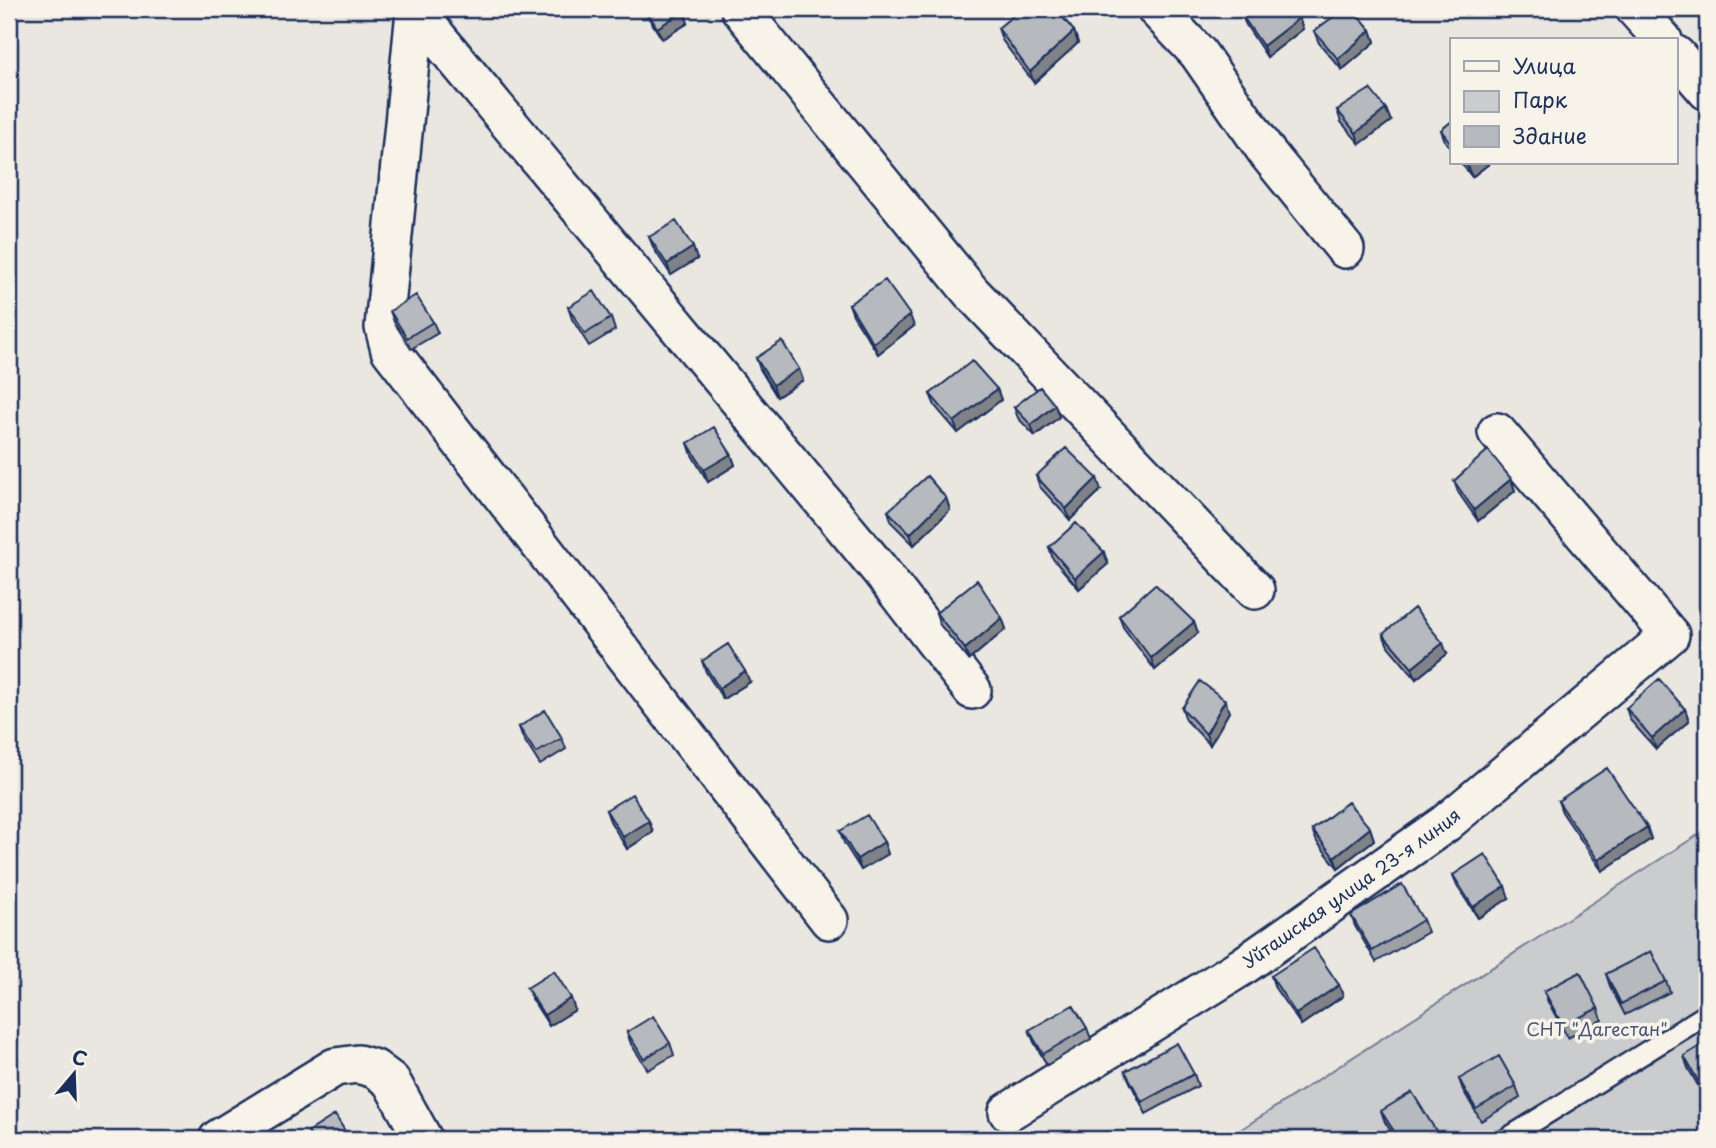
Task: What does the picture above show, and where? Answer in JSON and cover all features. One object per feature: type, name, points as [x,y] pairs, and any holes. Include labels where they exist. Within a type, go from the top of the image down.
[{"type":"street","points":[[740,9],[971,292],[1255,590]]},
{"type":"street","points":[[1156,9],[1198,52],[1268,154],[1345,249]]},
{"type":"street","points":[[1635,9],[1661,38]]},
{"type":"street","points":[[415,10],[851,534],[972,690]]},
{"type":"street","points":[[415,10],[384,327],[390,350],[830,920]]},
{"type":"street","points":[[1678,57],[1707,90]]},
{"type":"street","name":"Уйташская улица 23-я линия","points":[[1008,1112],[1243,966],[1446,823],[1670,635],[1497,432]]},
{"type":"street","points":[[218,1139],[335,1067],[358,1064],[375,1069],[391,1081],[423,1139]]},
{"type":"lane","points":[[1506,1139],[1707,1014]]},
{"type":"green space","name":"СНТ \"Дагестан\"","points":[[1707,829],[1707,1139],[1226,1139]]},
{"type":"building","points":[[646,9],[682,9],[684,11],[657,28]]},
{"type":"building","points":[[1021,9],[1056,9],[1074,31],[1030,72],[998,28]]},
{"type":"building","points":[[1248,9],[1291,9],[1299,18],[1263,46],[1241,14]]},
{"type":"building","points":[[1344,9],[1353,9],[1371,30],[1338,59],[1314,31]]},
{"type":"building","points":[[1370,89],[1386,109],[1356,133],[1337,110]]},
{"type":"building","points":[[1450,123],[1450,142],[1441,130]]},
{"type":"building","points":[[676,221],[693,247],[667,264],[649,237]]},
{"type":"building","points":[[885,280],[910,315],[873,343],[849,304]]},
{"type":"building","points":[[594,291],[611,318],[585,334],[568,307]]},
{"type":"building","points":[[416,295],[433,322],[407,338],[390,311]]},
{"type":"building","points":[[782,341],[799,369],[773,385],[756,358]]},
{"type":"building","points":[[972,361],[997,389],[954,422],[930,394]]},
{"type":"building","points":[[1040,387],[1055,405],[1031,425],[1014,407]]},
{"type":"building","points":[[714,427],[731,454],[704,470],[688,443]]},
{"type":"building","points":[[1066,448],[1097,478],[1066,509],[1036,476]]},
{"type":"building","points":[[1488,450],[1511,479],[1474,510],[1454,481]]},
{"type":"building","points":[[927,476],[946,498],[910,534],[888,511]]},
{"type":"building","points":[[1076,523],[1104,552],[1075,578],[1049,547]]},
{"type":"building","points":[[977,580],[1002,618],[965,649],[936,613]]},
{"type":"building","points":[[1155,584],[1194,622],[1151,658],[1119,616]]},
{"type":"building","points":[[1414,608],[1443,643],[1412,668],[1383,634]]},
{"type":"building","points":[[728,644],[745,671],[719,688],[702,661]]},
{"type":"building","points":[[1659,679],[1685,709],[1652,738],[1626,708]]},
{"type":"building","points":[[1200,681],[1225,700],[1206,734],[1182,708]]},
{"type":"building","points":[[545,710],[562,738],[536,753],[519,727]]},
{"type":"building","points":[[1607,768],[1647,827],[1598,860],[1558,801]]},
{"type":"building","points":[[632,794],[649,821],[623,837],[606,810]]},
{"type":"building","points":[[1348,802],[1370,828],[1334,857],[1312,830]]},
{"type":"building","points":[[867,815],[884,842],[857,859],[840,831]]},
{"type":"building","points":[[1485,854],[1505,886],[1473,907],[1453,875]]},
{"type":"building","points":[[1402,884],[1423,920],[1372,951],[1351,915]]},
{"type":"building","points":[[1314,948],[1339,985],[1296,1014],[1271,976]]},
{"type":"building","points":[[1651,951],[1666,981],[1621,1004],[1606,974]]},
{"type":"building","points":[[554,971],[571,998],[544,1015],[527,988]]},
{"type":"building","points":[[1580,972],[1598,1008],[1563,1026],[1544,991]]},
{"type":"building","points":[[1073,1005],[1087,1028],[1043,1054],[1029,1030]]},
{"type":"building","points":[[653,1016],[670,1043],[644,1059],[627,1032]]},
{"type":"building","points":[[1707,1042],[1707,1091],[1705,1093],[1684,1056]]},
{"type":"building","points":[[1177,1043],[1194,1074],[1142,1102],[1125,1071]]},
{"type":"building","points":[[1499,1056],[1516,1086],[1476,1109],[1459,1079]]},
{"type":"building","points":[[1412,1092],[1441,1139],[1399,1139],[1381,1111]]},
{"type":"building","points":[[335,1115],[350,1139],[313,1139],[308,1132]]}]
